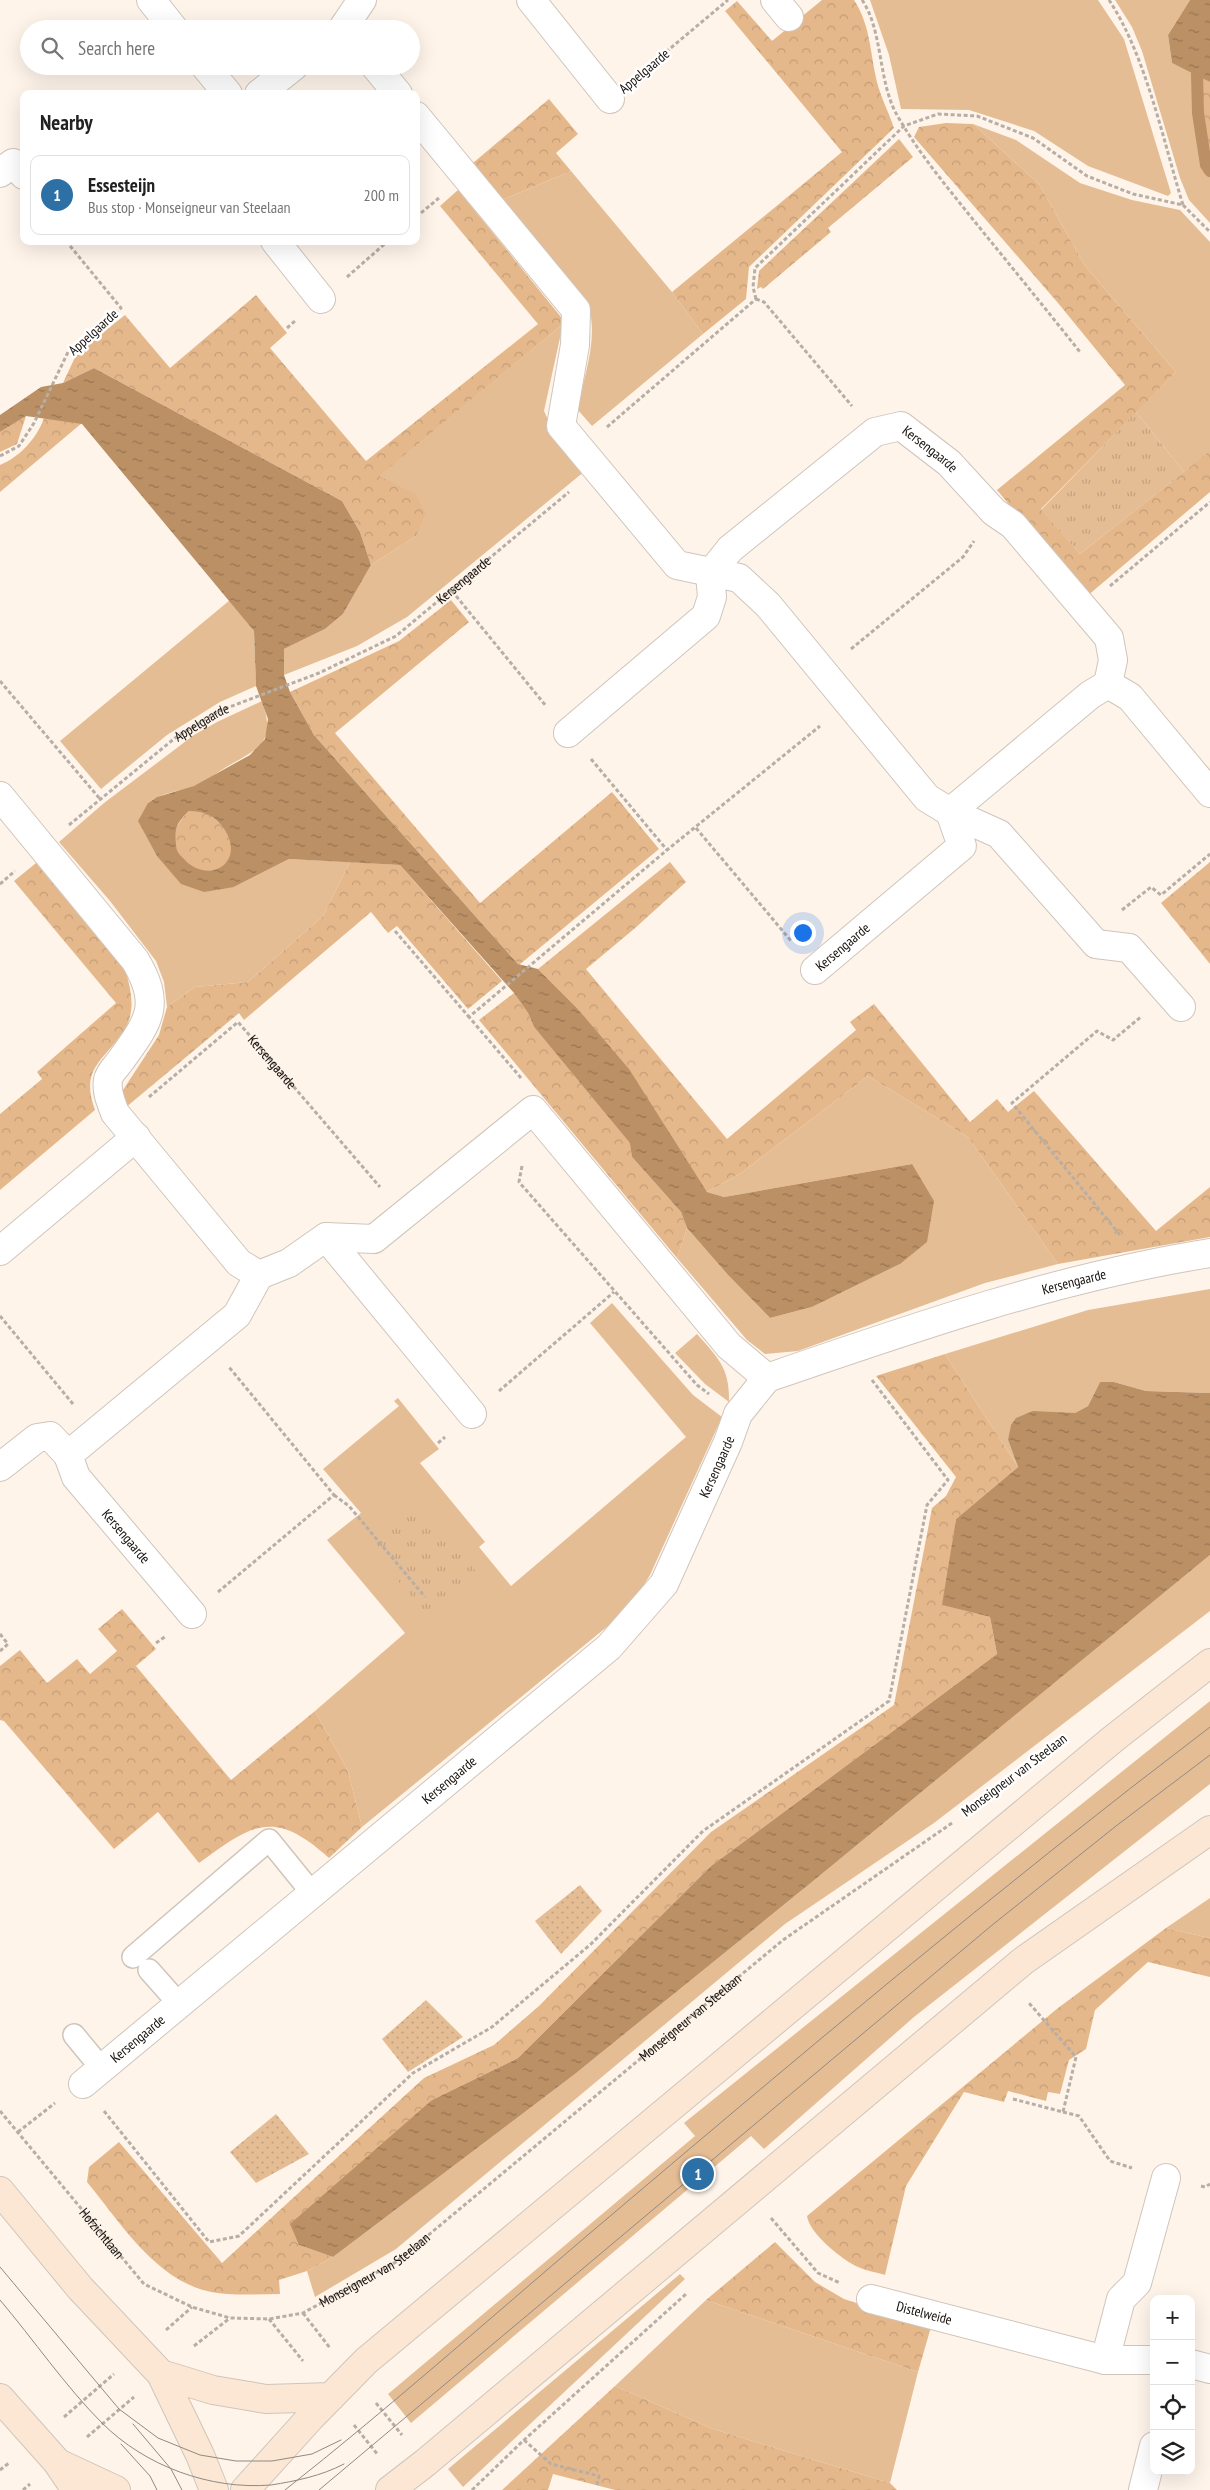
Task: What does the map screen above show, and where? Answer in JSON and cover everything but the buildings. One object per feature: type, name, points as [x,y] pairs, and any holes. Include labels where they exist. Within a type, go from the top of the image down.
[{"type":"main road","points":[[245,2490],[331,2396],[382,2348],[1113,1739],[1210,1663]]},
{"type":"main road","points":[[390,2490],[425,2463],[1023,1961],[1210,1830]]},
{"type":"main road","points":[[0,2191],[80,2288],[161,2374],[200,2455],[214,2490]]},
{"type":"main road","points":[[161,2374],[213,2390],[266,2399],[331,2396]]},
{"type":"main road","points":[[0,2398],[57,2462],[76,2490]]},
{"type":"main road","points":[[57,2462],[116,2490]]},
{"type":"street","points":[[151,0],[167,20]]},
{"type":"street","points":[[349,20],[362,0]]},
{"type":"street","name":"Appelgaarde","points":[[530,0],[610,98]]},
{"type":"street","points":[[211,75],[224,90]]},
{"type":"street","points":[[264,90],[283,75]]},
{"type":"street","points":[[382,75],[395,90]]},
{"type":"street","points":[[420,121],[576,310],[575,345],[561,426],[677,565],[710,574],[740,578],[768,604],[927,798],[950,812],[1000,834],[1096,944],[1129,948],[1175,1000]]},
{"type":"street","points":[[0,173],[13,162],[20,170]]},
{"type":"street","points":[[278,245],[321,299]]},
{"type":"street","name":"Kersengaarde","points":[[710,574],[730,549],[875,432],[901,426],[949,463],[994,512],[1013,525],[1085,607],[1109,638],[1113,660],[1108,684]]},
{"type":"street","points":[[568,732],[706,616],[712,597],[710,574]]},
{"type":"street","points":[[950,812],[1090,695],[1108,684],[1130,698],[1210,793]]},
{"type":"street","points":[[0,796],[135,960],[144,976],[151,1002],[149,1016],[144,1027],[108,1078],[108,1095],[115,1113],[240,1263],[259,1275]]},
{"type":"street","name":"Kersengaarde","points":[[815,970],[962,846],[950,812]]},
{"type":"street","points":[[68,1455],[237,1315],[259,1275],[289,1263],[326,1237],[374,1239],[405,1216],[532,1110],[729,1346],[768,1378]]},
{"type":"street","points":[[0,1251],[128,1128]]},
{"type":"street","points":[[326,1237],[472,1414]]},
{"type":"street","name":"Kersengaarde","points":[[92,2076],[180,2005],[609,1647],[664,1584],[728,1442],[738,1414],[768,1378],[848,1350],[996,1303],[1165,1260],[1210,1253]]},
{"type":"street","name":"Kersengaarde","points":[[0,1467],[37,1438],[50,1436],[68,1455],[76,1477],[192,1614]]},
{"type":"street","points":[[1106,2360],[1121,2300],[1137,2283],[1166,2178]]},
{"type":"street","name":"Distelweide","points":[[871,2299],[1106,2360],[1150,2360]]},
{"type":"street","points":[[1195,2365],[1210,2369]]},
{"type":"street","points":[[1143,2490],[1150,2462]]},
{"type":"lane","points":[[180,2005],[141,1963],[269,1840],[312,1893]]},
{"type":"lane","points":[[74,2035],[92,2076]]},
{"type":"path","name":"Appelgaarde","points":[[610,98],[728,0]]},
{"type":"path","points":[[862,0],[870,11],[880,65],[896,113],[904,126],[927,162],[1080,352]]},
{"type":"path","points":[[1109,0],[1124,23],[1135,49],[1183,205],[1210,232]]},
{"type":"path","points":[[875,432],[764,302],[756,299],[753,287],[755,268],[904,126],[938,114],[976,116],[1033,138],[1087,176],[1134,194],[1183,205]]},
{"type":"path","name":"Appelgaarde","points":[[0,456],[18,446],[34,424],[69,350],[121,308],[69,245]]},
{"type":"path","name":"Kersengaarde","points":[[319,673],[396,636],[588,460],[756,299]]},
{"type":"path","points":[[1085,607],[1210,502]]},
{"type":"path","points":[[824,671],[962,557],[994,512]]},
{"type":"path","name":"Appelgaarde","points":[[0,884],[175,738],[219,711],[319,673]]},
{"type":"path","points":[[0,681],[100,799]]},
{"type":"path","points":[[469,1017],[848,703]]},
{"type":"path","name":"Kersengaarde","points":[[696,828],[815,970]]},
{"type":"path","points":[[1096,944],[1120,925],[1120,912],[1151,887],[1161,895],[1210,854]]},
{"type":"path","points":[[395,931],[522,1080],[532,1110]]},
{"type":"path","points":[[1165,1260],[1132,1249],[1012,1103],[1097,1031],[1113,1040],[1175,1000]]},
{"type":"path","name":"Kersengaarde","points":[[128,1128],[238,1022],[405,1216]]},
{"type":"path","points":[[522,1164],[519,1182],[614,1292],[697,1385],[738,1414]]},
{"type":"path","points":[[438,1443],[614,1292]]},
{"type":"path","points":[[0,1316],[96,1432]]},
{"type":"path","points":[[207,1340],[334,1495],[349,1506],[425,1597]]},
{"type":"path","points":[[18,2132],[92,2076],[209,2242],[239,2236],[413,2073],[492,2027],[592,1944],[703,1831],[889,1701],[927,1505],[948,1480],[848,1350]]},
{"type":"path","points":[[156,1643],[334,1495]]},
{"type":"path","points":[[0,1634],[8,1644],[0,1651]]},
{"type":"path","name":"Monseigneur van Steelaan","points":[[230,2318],[269,2319],[303,2313],[396,2262],[783,1940],[927,1842],[958,1818]]},
{"type":"path","points":[[1029,2002],[1076,2057],[1063,2112]]},
{"type":"path","points":[[1013,2099],[1079,2116],[1110,2161],[1166,2178]]},
{"type":"path","name":"Hofzichtlaan","points":[[0,2111],[144,2284],[192,2307],[230,2318]]},
{"type":"path","points":[[764,2224],[771,2218],[818,2273],[871,2299]]},
{"type":"path","points":[[472,2490],[524,2440],[691,2290]]},
{"type":"path","points":[[0,2470],[192,2307]]},
{"type":"path","points":[[23,2490],[230,2318]]},
{"type":"path","points":[[524,2440],[551,2464],[599,2476],[597,2485]]},
{"type":"green space","points":[[822,0],[854,0],[863,17],[878,87],[894,128],[749,267],[746,299],[703,334],[672,292],[842,152],[725,11],[737,1],[772,41]]},
{"type":"green space","points":[[870,0],[1098,0],[1124,39],[1171,193],[1168,196],[1088,166],[1034,131],[969,110],[901,109],[889,55]]},
{"type":"green space","points":[[1115,0],[1190,0],[1168,35],[1172,63],[1197,74],[1198,113],[1206,165],[1210,171],[1210,223],[1189,200],[1180,178],[1142,51],[1132,27]]},
{"type":"green space","points":[[1197,74],[1210,82],[1210,170],[1206,165],[1198,113]]},
{"type":"green space","points":[[549,99],[578,134],[556,153],[571,171],[502,200],[473,163]]},
{"type":"green space","points":[[946,123],[973,124],[1039,184],[1085,266],[1176,372],[1041,509],[1080,554],[1209,452],[1210,455],[1210,492],[1086,597],[997,490],[1125,385],[1058,303],[914,137],[919,127]]},
{"type":"green space","points":[[973,124],[1016,140],[1080,183],[1132,200],[1180,210],[1210,242],[1210,455],[1209,453],[1184,472],[1136,412],[1176,372],[1085,266],[1039,184]]},
{"type":"green space","points":[[899,139],[913,157],[828,228],[831,232],[763,289],[761,287],[757,289],[759,271]]},
{"type":"green space","points":[[571,171],[672,292],[703,334],[592,426],[577,409],[591,344],[591,317],[588,305],[502,200]]},
{"type":"green space","points":[[458,190],[561,317],[563,324],[379,476],[415,494],[426,513],[416,536],[371,565],[360,532],[342,501],[94,368],[63,383],[77,353],[125,315],[170,368],[256,295],[287,333],[270,348],[366,461],[538,324],[440,206]]},
{"type":"green space","points":[[563,324],[544,411],[557,439],[585,471],[407,617],[357,646],[284,675],[284,649],[325,629],[343,614],[371,565],[416,536],[378,476]]},
{"type":"green space","points":[[1136,412],[1184,472],[1080,554],[1041,510]]},
{"type":"green space","points":[[26,416],[17,444],[0,452],[0,432]]},
{"type":"green space","points":[[44,418],[82,423],[0,492],[0,465],[7,462],[27,446],[37,433]]},
{"type":"green space","points":[[230,600],[254,631],[256,686],[220,702],[167,735],[101,789],[60,741]]},
{"type":"green space","points":[[451,600],[469,622],[335,733],[480,903],[612,792],[659,849],[519,965],[314,735],[290,692],[399,641]]},
{"type":"green space","points":[[262,701],[267,726],[263,742],[257,748],[199,784],[165,794],[148,803],[234,887],[289,859],[350,862],[323,916],[248,982],[195,987],[167,1007],[164,982],[156,961],[110,901],[59,842],[104,803],[194,735]]},
{"type":"green space","points":[[189,811],[202,811],[211,816],[223,827],[227,834],[231,850],[230,858],[226,865],[217,871],[195,868],[177,850],[175,838],[178,825]]},
{"type":"green space","points":[[350,862],[400,865],[502,981],[468,1009],[397,926],[388,933],[371,912],[244,1020],[239,1013],[125,1108],[121,1093],[159,1035],[167,1007],[195,987],[248,982],[323,916]]},
{"type":"green space","points":[[670,862],[686,882],[586,969],[727,1139],[856,1030],[850,1022],[874,1004],[970,1122],[997,1099],[1008,1112],[1034,1091],[1156,1231],[1210,1187],[1210,1237],[1058,1264],[968,1137],[868,1076],[741,1173],[707,1192],[576,1007],[538,969]]},
{"type":"green space","points":[[1210,862],[1210,964],[1161,903]]},
{"type":"green space","points":[[36,863],[126,972],[132,1006],[127,1025],[120,1037],[98,1063],[93,1072],[90,1083],[95,1110],[0,1190],[0,1114],[42,1079],[37,1072],[116,1003],[14,881]]},
{"type":"green space","points":[[514,993],[528,1013],[534,1027],[631,1143],[632,1157],[681,1212],[687,1228],[677,1258],[479,1020]]},
{"type":"green space","points":[[868,1076],[968,1137],[1058,1264],[985,1283],[798,1351],[765,1354],[747,1340],[677,1258],[687,1228],[728,1275],[770,1318],[812,1307],[900,1264],[912,1164],[724,1197],[707,1192],[741,1173]]},
{"type":"green space","points":[[1210,1289],[1210,1393],[1146,1391],[1114,1382],[1100,1382],[1088,1406],[1075,1413],[1061,1413],[1008,1440],[1018,1467],[945,1354],[1088,1310]]},
{"type":"green space","points":[[612,1303],[693,1395],[722,1417],[650,1575],[635,1599],[614,1621],[362,1827],[348,1771],[315,1711],[405,1633],[327,1540],[361,1513],[323,1469],[399,1406],[394,1401],[398,1398],[439,1449],[420,1463],[485,1542],[479,1547],[511,1586],[686,1437],[590,1323]]},
{"type":"green space","points":[[697,1334],[717,1357],[725,1372],[729,1390],[729,1402],[705,1384],[675,1353]]},
{"type":"green space","points":[[945,1354],[1018,1467],[956,1519],[943,1605],[990,1617],[997,1654],[711,1866],[518,2058],[432,2100],[299,2245],[333,2257],[307,2271],[279,2280],[280,2294],[211,2292],[191,2286],[173,2276],[156,2263],[126,2231],[87,2182],[89,2167],[119,2142],[222,2263],[424,2078],[494,2045],[539,2006],[711,1832],[894,1705],[932,1508],[946,1496],[956,1477],[876,1376]]},
{"type":"green space","points":[[418,1505],[476,1571],[427,1614],[368,1547]]},
{"type":"green space","points":[[1210,1555],[1210,1611],[934,1823],[785,1924],[396,2249],[315,2297],[307,2271],[333,2257],[575,2074]]},
{"type":"green space","points":[[122,1609],[156,1649],[136,1666],[231,1780],[315,1711],[348,1771],[362,1827],[329,1858],[310,1842],[293,1832],[278,1827],[263,1827],[249,1831],[234,1839],[199,1863],[158,1812],[114,1849],[4,1721],[0,1720],[0,1666],[20,1650],[47,1683],[77,1659],[90,1674],[117,1651],[98,1629]]},
{"type":"green space","points":[[1210,1701],[1210,1784],[914,2017],[764,2149],[751,2136],[411,2423],[388,2394],[695,2136],[684,2123]]},
{"type":"green space","points":[[580,1885],[602,1911],[561,1954],[535,1921]]},
{"type":"green space","points":[[1210,1898],[1210,1938],[1166,1928]]},
{"type":"green space","points":[[1166,1928],[1210,1938],[1210,1977],[1148,1962],[1095,2010],[1086,2049],[1069,2060],[1060,2094],[1048,2092],[1046,2101],[1008,2091],[1004,2102],[964,2092],[906,2186],[885,2275],[864,2270],[851,2263],[820,2238],[809,2223],[807,2216],[1058,2008]]},
{"type":"green space","points":[[426,2000],[463,2037],[408,2072],[382,2039]]},
{"type":"green space","points":[[276,2114],[309,2154],[256,2183],[230,2152]]},
{"type":"green space","points":[[775,2242],[815,2282],[844,2299],[931,2327],[918,2372],[706,2300]]},
{"type":"green space","points":[[680,2274],[685,2279],[463,2487],[448,2469]]},
{"type":"green space","points":[[706,2300],[918,2372],[890,2483],[713,2429],[615,2386]]},
{"type":"green space","points":[[615,2386],[713,2429],[890,2483],[897,2490],[615,2490],[553,2474],[548,2490],[502,2490]]},
{"type":"water","points":[[1190,0],[1210,0],[1210,82],[1172,63],[1168,35]]},
{"type":"water","points":[[94,368],[342,501],[360,532],[371,565],[343,614],[325,629],[284,649],[284,675],[290,692],[314,735],[518,964],[538,969],[576,1007],[629,1069],[707,1192],[724,1197],[912,1164],[934,1201],[927,1242],[900,1264],[812,1307],[770,1318],[728,1275],[687,1228],[681,1212],[632,1157],[630,1143],[534,1027],[528,1013],[514,993],[400,865],[289,859],[234,887],[204,892],[181,884],[157,856],[138,821],[148,803],[157,797],[194,786],[250,755],[265,739],[268,719],[256,686],[254,631],[82,424],[26,416],[0,432],[0,415],[41,387],[63,383]],"holes":[[[189,811],[205,813],[217,821],[224,829],[230,841],[231,852],[227,861],[221,867],[212,870],[202,870],[192,866],[176,848],[177,826]]]},
{"type":"water","points":[[1100,1382],[1114,1382],[1146,1391],[1210,1393],[1210,1555],[575,2074],[333,2257],[299,2245],[290,2224],[432,2100],[518,2058],[711,1866],[997,1654],[990,1617],[942,1605],[956,1519],[1018,1467],[1008,1440],[1011,1425],[1016,1418],[1033,1411],[1075,1413],[1088,1406]]},
{"type":"waterway","points":[[1197,74],[1198,113],[1206,165],[1210,171]]},
{"type":"tram line","points":[[285,2490],[400,2396],[896,1976],[1052,1850],[1210,1727]]},
{"type":"tram line","points":[[319,2490],[991,1926],[1116,1826],[1210,1755]]},
{"type":"tram line","points":[[0,2267],[119,2409],[158,2438],[200,2455],[236,2461],[272,2461],[312,2454],[341,2440]]},
{"type":"tram line","points":[[0,2300],[63,2379],[102,2423],[138,2452],[158,2463],[202,2479],[248,2486],[271,2485],[299,2480],[326,2472],[344,2464]]},
{"type":"tram line","points":[[133,2424],[171,2469],[182,2490]]},
{"type":"tram line","points":[[121,2444],[150,2476],[157,2490]]},
{"type":"place","name":"Essesteijn","points":[[698,2174]]}]
